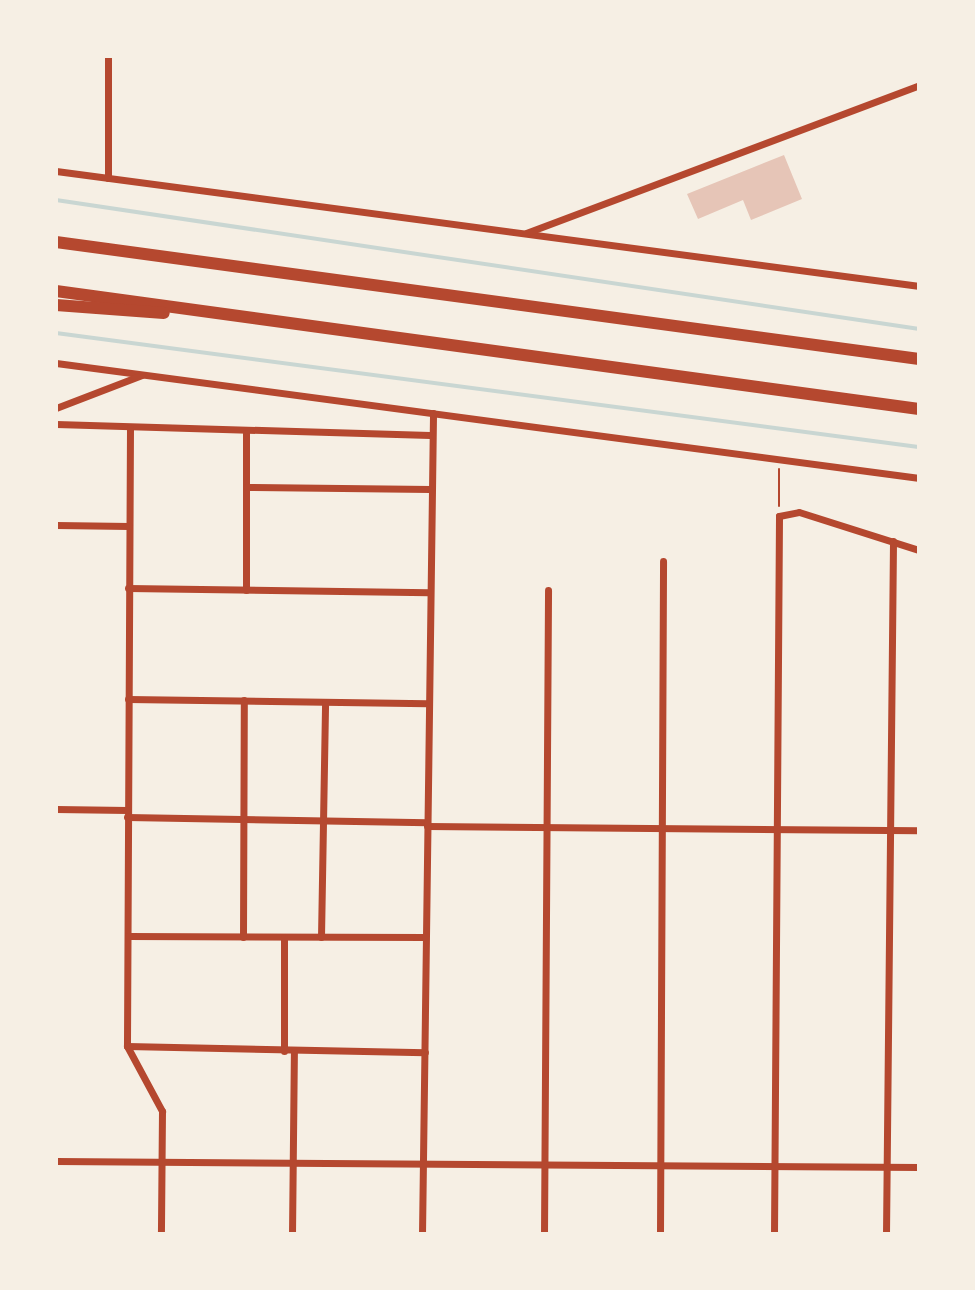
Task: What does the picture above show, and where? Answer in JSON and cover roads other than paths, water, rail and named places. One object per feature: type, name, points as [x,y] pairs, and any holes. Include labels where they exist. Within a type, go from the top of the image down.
[{"type":"highway","points":[[56,242],[919,359]]},
{"type":"highway","points":[[56,291],[919,409]]},
{"type":"highway","points":[[56,305],[233,316]]},
{"type":"street","points":[[108,56],[108,178]]},
{"type":"street","points":[[524,233],[919,85]]},
{"type":"street","points":[[56,171],[919,286]]},
{"type":"street","points":[[56,363],[919,478]]},
{"type":"street","points":[[56,408],[144,374]]},
{"type":"street","points":[[422,1234],[430,435],[433,413]]},
{"type":"street","points":[[56,424],[246,433],[430,435]]},
{"type":"street","points":[[130,428],[127,1046],[162,1111],[161,1234]]},
{"type":"street","points":[[246,433],[246,590]]},
{"type":"street","points":[[247,487],[430,489]]},
{"type":"street","points":[[774,1234],[779,516],[799,512],[919,550]]},
{"type":"street","points":[[56,525],[129,526]]},
{"type":"street","points":[[886,1234],[893,541]]},
{"type":"street","points":[[660,1234],[663,561]]},
{"type":"street","points":[[128,588],[429,592]]},
{"type":"street","points":[[544,1234],[548,590]]},
{"type":"street","points":[[128,699],[427,703]]},
{"type":"street","points":[[243,937],[244,700]]},
{"type":"street","points":[[321,937],[325,702]]},
{"type":"street","points":[[56,809],[546,827],[919,830]]},
{"type":"street","points":[[128,936],[425,937]]},
{"type":"street","points":[[284,938],[284,1051]]},
{"type":"street","points":[[127,1046],[294,1052],[425,1052]]},
{"type":"street","points":[[292,1234],[294,1052]]},
{"type":"street","points":[[56,1161],[919,1167]]},
{"type":"waterway","points":[[56,200],[919,329]]},
{"type":"waterway","points":[[56,333],[919,447]]}]
